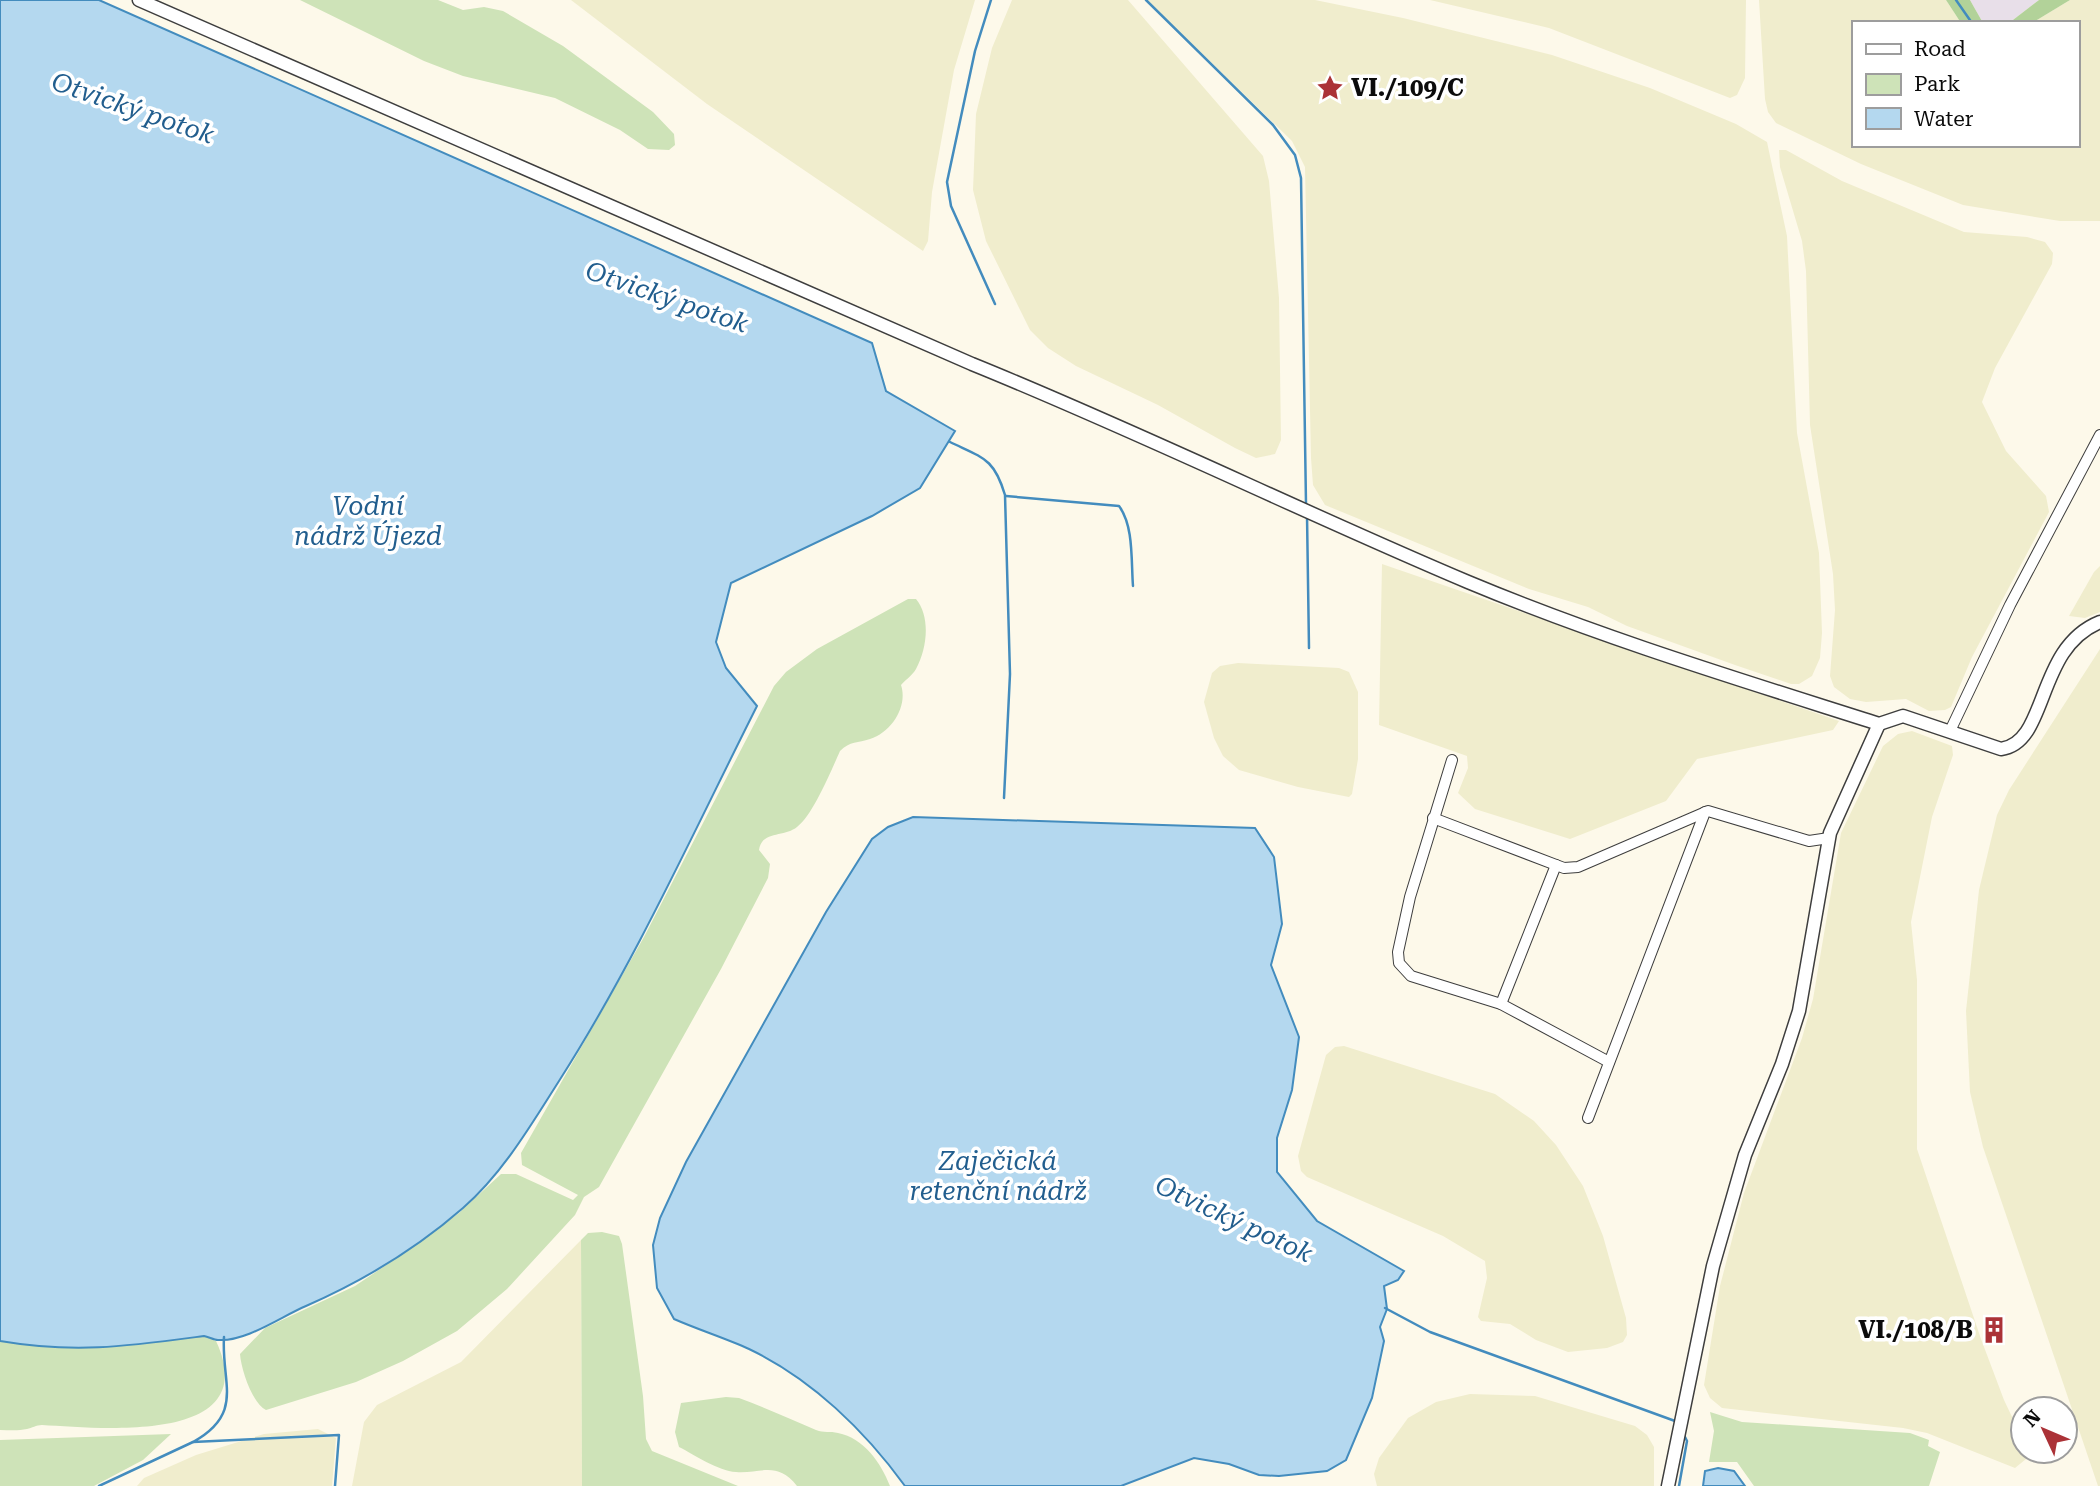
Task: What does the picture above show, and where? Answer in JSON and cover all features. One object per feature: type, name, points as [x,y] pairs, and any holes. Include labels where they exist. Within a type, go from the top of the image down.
[{"type":"street","points":[[139,0],[1285,499],[1468,582],[1640,648],[1879,724],[1903,716],[1995,748],[2017,744],[2030,728],[2060,653],[2078,634],[2100,622]]},
{"type":"street","points":[[1950,731],[2010,605],[2100,435]]},
{"type":"street","points":[[1668,1486],[1713,1266],[1742,1167],[1799,1011],[1829,838],[1842,801],[1879,724]]},
{"type":"street","points":[[1452,760],[1410,897],[1398,952],[1399,963],[1411,976],[1501,1004],[1609,1062]]},
{"type":"street","points":[[1433,818],[1556,865],[1578,867],[1705,812],[1809,841],[1829,838]]},
{"type":"street","points":[[1588,1118],[1705,812]]},
{"type":"street","points":[[1501,1004],[1556,865]]},
{"type":"shaded area","points":[[571,0],[975,0],[954,70],[932,192],[928,241],[923,251],[707,104]]},
{"type":"shaded area","points":[[1012,0],[1128,0],[1263,156],[1269,181],[1279,298],[1281,440],[1275,454],[1256,458],[1235,448],[1158,405],[1076,366],[1048,348],[1030,330],[986,241],[973,190],[976,114],[992,48]]},
{"type":"shaded area","points":[[1147,0],[1315,0],[1403,18],[1552,55],[1650,88],[1736,124],[1767,142],[1787,236],[1797,433],[1819,553],[1822,633],[1820,658],[1812,676],[1799,684],[1791,684],[1735,665],[1627,626],[1588,607],[1529,589],[1325,505],[1313,485],[1311,458],[1305,167],[1292,141]]},
{"type":"shaded area","points":[[1430,0],[1746,0],[1745,78],[1737,95],[1730,98],[1549,28]]},
{"type":"shaded area","points":[[1759,0],[1946,0],[1960,21],[1852,21],[1852,147],[2079,147],[2079,21],[2035,21],[2070,0],[2100,0],[2100,221],[2060,221],[1963,205],[1861,164],[1776,123],[1768,112]]},
{"type":"shaded area","points":[[1970,0],[2039,0],[2012,21],[1982,21]]},
{"type":"shaded area","points":[[1779,150],[1786,150],[1842,181],[1964,232],[2027,237],[2045,242],[2053,253],[2052,264],[1995,368],[1982,402],[2006,451],[2046,496],[2049,512],[1972,657],[1951,707],[1945,710],[1929,711],[1906,699],[1866,702],[1850,699],[1834,687],[1830,676],[1835,610],[1833,574],[1810,425],[1806,271],[1802,241],[1780,167]]},
{"type":"shaded area","points":[[1382,564],[1839,721],[1833,730],[1697,759],[1666,801],[1570,839],[1475,809],[1458,793],[1468,768],[1467,756],[1379,725]]},
{"type":"shaded area","points":[[2100,566],[2100,612],[2085,618],[2069,616],[2094,572]]},
{"type":"shaded area","points":[[2100,649],[2100,1486],[2079,1430],[2079,1395],[2067,1395],[1983,1147],[1970,1092],[1966,1011],[1979,890],[1997,815],[2009,790]]},
{"type":"shaded area","points":[[1238,663],[1339,668],[1349,672],[1358,692],[1358,759],[1352,794],[1349,797],[1298,787],[1239,770],[1223,756],[1214,738],[1204,702],[1212,673],[1220,666]]},
{"type":"shaded area","points":[[1912,731],[1952,746],[1953,755],[1932,817],[1911,922],[1917,980],[1917,1149],[1981,1339],[2009,1411],[2009,1465],[2019,1465],[2015,1468],[1927,1433],[1903,1428],[1722,1408],[1710,1398],[1704,1385],[1720,1286],[1744,1193],[1802,1038],[1813,999],[1841,833],[1883,746],[1898,734]]},
{"type":"shaded area","points":[[1344,1046],[1495,1094],[1534,1121],[1556,1145],[1583,1186],[1603,1236],[1626,1318],[1627,1335],[1623,1342],[1607,1348],[1568,1352],[1536,1340],[1510,1324],[1481,1321],[1478,1317],[1487,1278],[1485,1261],[1443,1236],[1307,1177],[1301,1171],[1298,1156],[1326,1055],[1335,1047]]},
{"type":"shaded area","points":[[581,1240],[582,1486],[352,1486],[364,1422],[377,1405],[461,1362]]},
{"type":"shaded area","points":[[1470,1394],[1535,1396],[1635,1426],[1647,1435],[1654,1447],[1654,1486],[1377,1486],[1374,1474],[1379,1458],[1408,1418],[1436,1402]]},
{"type":"shaded area","points":[[318,1429],[336,1438],[332,1486],[137,1486],[144,1478],[196,1455],[264,1434]]},
{"type":"green space","points":[[300,0],[438,0],[463,10],[484,7],[503,11],[563,46],[653,112],[674,134],[675,145],[669,150],[648,149],[620,130],[555,98],[463,76],[424,61]]},
{"type":"green space","points":[[1946,0],[1970,0],[1982,21],[1960,21]]},
{"type":"green space","points":[[2039,0],[2070,0],[2035,21],[2012,21]]},
{"type":"green space","points":[[908,599],[916,599],[921,606],[925,643],[916,669],[901,685],[902,701],[896,717],[878,736],[851,744],[840,751],[821,792],[803,821],[792,830],[769,837],[761,844],[759,850],[770,864],[768,878],[721,969],[599,1187],[584,1197],[575,1215],[507,1289],[457,1331],[403,1361],[356,1382],[266,1410],[256,1400],[248,1385],[240,1354],[265,1328],[355,1286],[459,1213],[501,1174],[516,1174],[573,1200],[578,1195],[522,1165],[521,1153],[644,937],[774,686],[786,672],[817,649]]},
{"type":"green space","points":[[602,1232],[619,1236],[622,1244],[643,1396],[646,1439],[652,1451],[738,1486],[582,1486],[581,1240],[588,1233]]},
{"type":"green space","points":[[204,1336],[216,1341],[225,1375],[218,1399],[198,1415],[169,1424],[135,1427],[38,1425],[24,1430],[0,1430],[0,1341],[78,1348]]},
{"type":"green space","points":[[726,1397],[739,1398],[816,1430],[838,1433],[856,1440],[876,1460],[890,1486],[797,1486],[782,1473],[768,1470],[729,1471],[679,1447],[675,1432],[681,1403]]},
{"type":"green space","points":[[1710,1412],[1742,1422],[1910,1433],[1929,1440],[1928,1446],[1940,1452],[1929,1486],[1754,1486],[1737,1462],[1709,1462],[1714,1431]]},
{"type":"green space","points":[[171,1434],[143,1460],[94,1486],[0,1486],[0,1440]]},
{"type":"water","name":"Vodní nádrž Újezd","points":[[0,0],[99,0],[872,343],[886,391],[955,431],[920,488],[872,516],[731,583],[716,642],[726,668],[757,706],[613,990],[559,1081],[504,1164],[463,1208],[388,1263],[264,1328],[229,1340],[204,1336],[78,1348],[0,1341]]},
{"type":"water","name":"Zaječická retenční nádrž","points":[[913,817],[1255,828],[1274,857],[1282,924],[1271,965],[1299,1037],[1292,1090],[1277,1138],[1277,1172],[1317,1221],[1404,1271],[1398,1280],[1384,1286],[1387,1309],[1380,1327],[1384,1341],[1372,1398],[1346,1460],[1327,1471],[1279,1476],[1259,1475],[1229,1464],[1194,1458],[1121,1486],[905,1486],[855,1426],[794,1375],[749,1349],[674,1319],[657,1288],[653,1245],[660,1218],[686,1162],[826,912],[872,839],[888,827]]},
{"type":"water","points":[[1718,1468],[1734,1471],[1745,1486],[1703,1486],[1705,1471]]},
{"type":"waterway","points":[[991,0],[975,51],[947,182],[951,206],[995,304]]},
{"type":"waterway","points":[[1146,0],[1273,125],[1295,155],[1301,178],[1306,504]]},
{"type":"waterway","points":[[1956,0],[1971,21]]},
{"type":"waterway","name":"Otvický potok","points":[[950,442],[986,461],[996,473],[1005,495],[1010,674],[1004,798]]},
{"type":"waterway","points":[[1006,496],[1119,506],[1129,534],[1133,586]]},
{"type":"waterway","points":[[1307,515],[1309,648]]},
{"type":"waterway","name":"Otvický potok","points":[[1385,1308],[1430,1332],[1675,1421]]},
{"type":"waterway","points":[[224,1337],[227,1383],[225,1408],[209,1431],[193,1442],[339,1435],[335,1486]]},
{"type":"waterway","name":"Otvický potok","points":[[1679,1486],[1687,1441],[1684,1435]]},
{"type":"waterway","points":[[99,1486],[193,1442]]},
{"type":"place","name":"VI./109/C","points":[[1330,88]]},
{"type":"place","name":"VI./108/B","points":[[1994,1330]]}]
